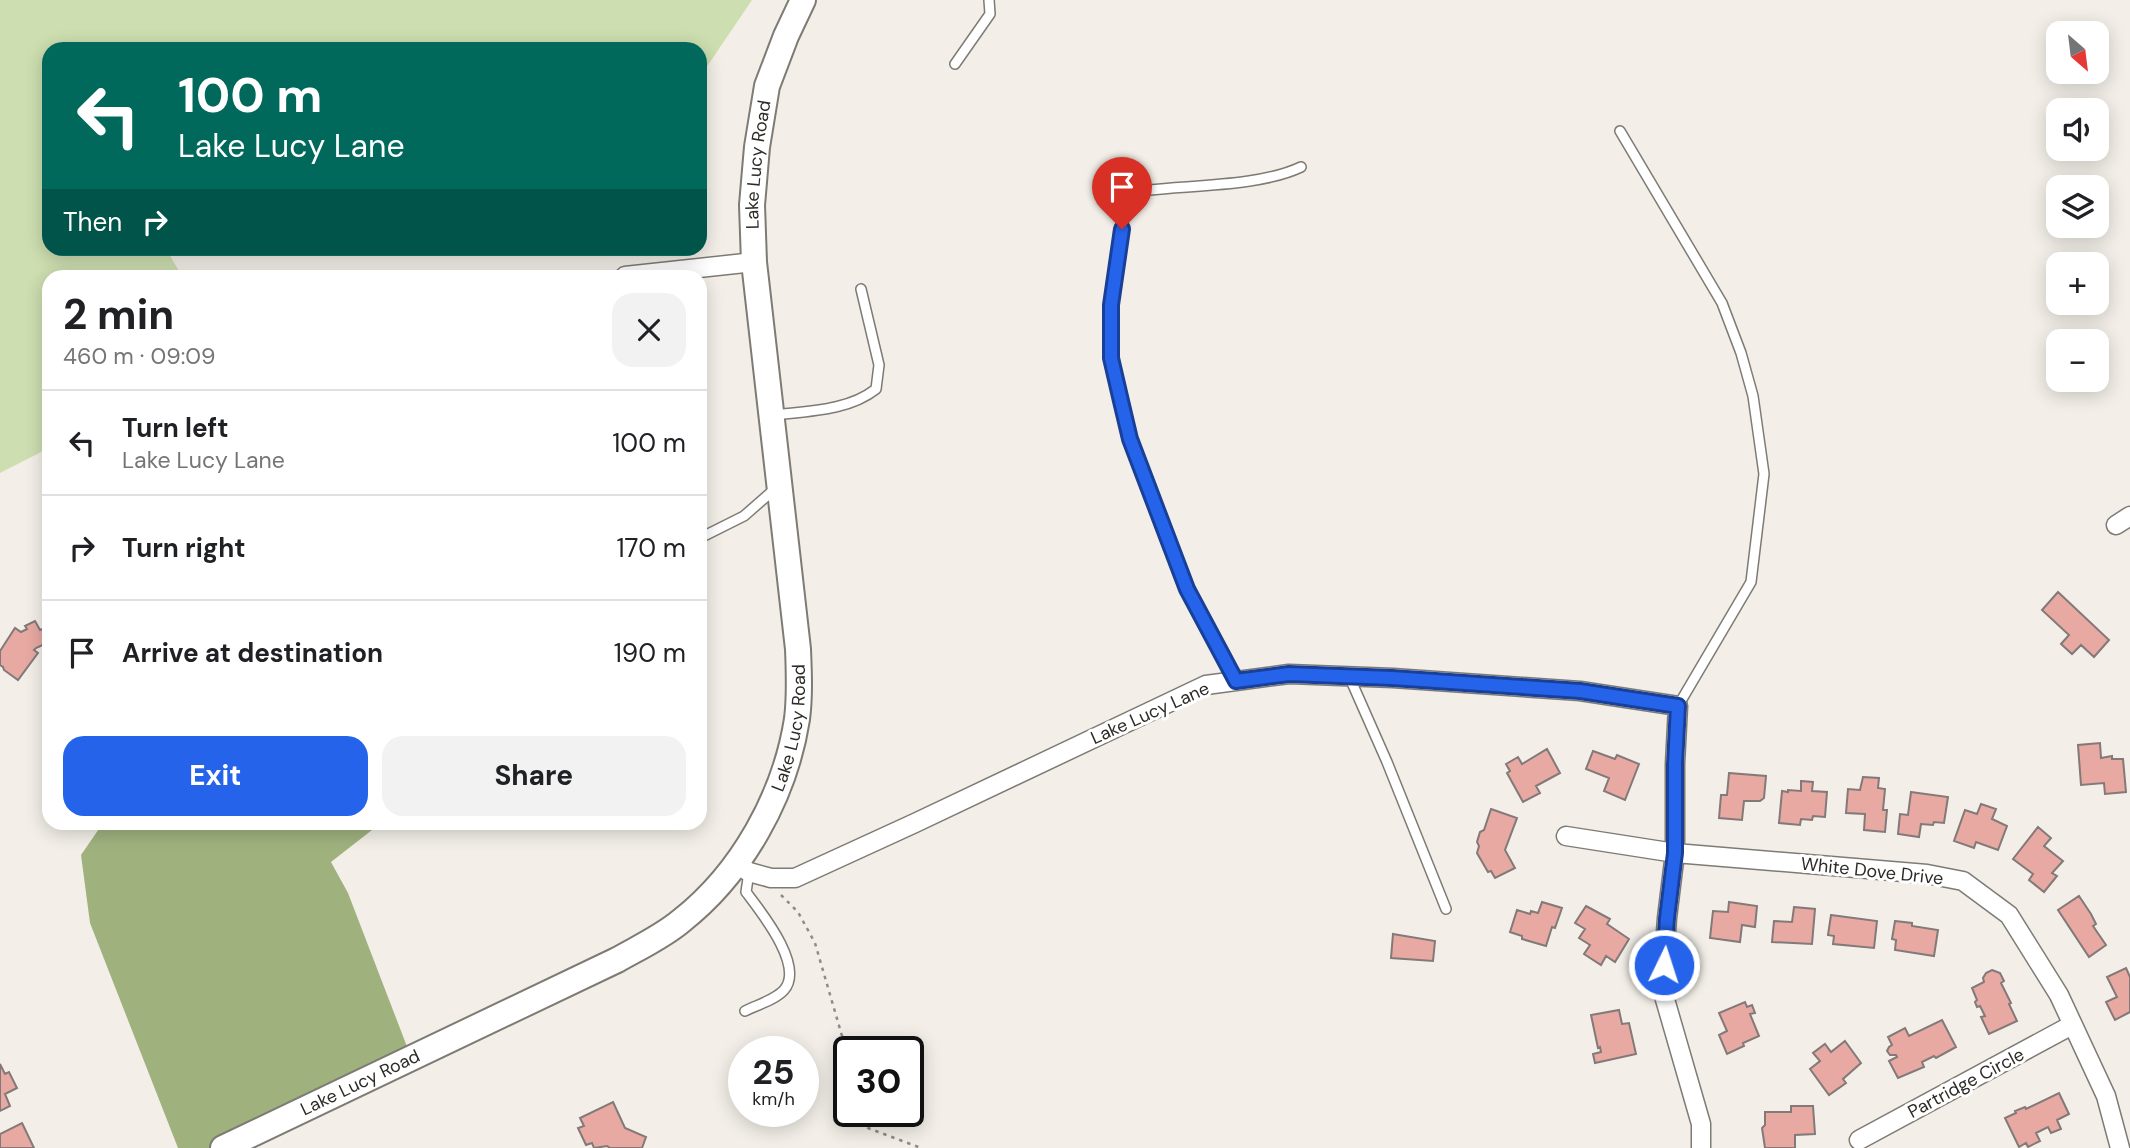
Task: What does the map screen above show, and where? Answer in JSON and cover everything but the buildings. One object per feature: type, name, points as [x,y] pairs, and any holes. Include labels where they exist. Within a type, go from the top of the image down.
[{"type":"street","name":"Lake Lucy Road","points":[[223,1148],[617,960],[681,922],[743,868],[788,760],[797,719],[798,649],[754,262],[752,205],[757,147],[767,86],[803,0]]},
{"type":"street","points":[[680,270],[754,262]]},
{"type":"street","name":"Lake Lucy Lane","points":[[743,868],[771,878],[795,878],[1206,685],[1289,674],[1349,676],[1580,691],[1678,706]]},
{"type":"street","points":[[1678,706],[1675,853],[1662,989],[1701,1124],[1701,1148]]},
{"type":"street","name":"White Dove Drive","points":[[1566,836],[1675,853],[1927,874],[1963,881],[2009,915],[2059,995],[2106,1096],[2120,1148]]},
{"type":"street","name":"Partridge Circle","points":[[1859,1140],[2072,1025]]},
{"type":"lane","points":[[955,64],[990,14],[989,0]]},
{"type":"lane","points":[[1620,131],[1722,303],[1753,396],[1764,474],[1751,582],[1678,706]]},
{"type":"lane","points":[[1236,681],[1187,589],[1130,439],[1111,358],[1111,305],[1126,204],[1133,195],[1149,190],[1251,181],[1285,175],[1301,167]]},
{"type":"lane","points":[[772,415],[853,403],[876,389],[879,365],[861,289]]},
{"type":"lane","points":[[707,534],[744,516],[780,484]]},
{"type":"lane","points":[[1349,676],[1446,909]]},
{"type":"lane","points":[[743,868],[746,892],[769,923],[781,945],[790,979],[785,989],[777,996],[745,1011]]},
{"type":"path","points":[[771,878],[778,892],[798,912],[815,943],[842,1036]]},
{"type":"path","points":[[868,1127],[921,1148]]},
{"type":"green space","points":[[0,0],[752,0],[707,67],[707,42],[42,42],[42,256],[170,256],[178,270],[42,270],[42,452],[0,473]]},
{"type":"green space","points":[[98,830],[372,830],[331,862],[348,893],[411,1057],[223,1148],[178,1148],[90,923],[81,855]]},
{"type":"route","points":[[1122,229],[1111,305],[1111,358],[1130,439],[1187,589],[1236,681],[1289,674],[1392,678],[1580,691],[1678,706],[1675,853],[1664,965]]}]
